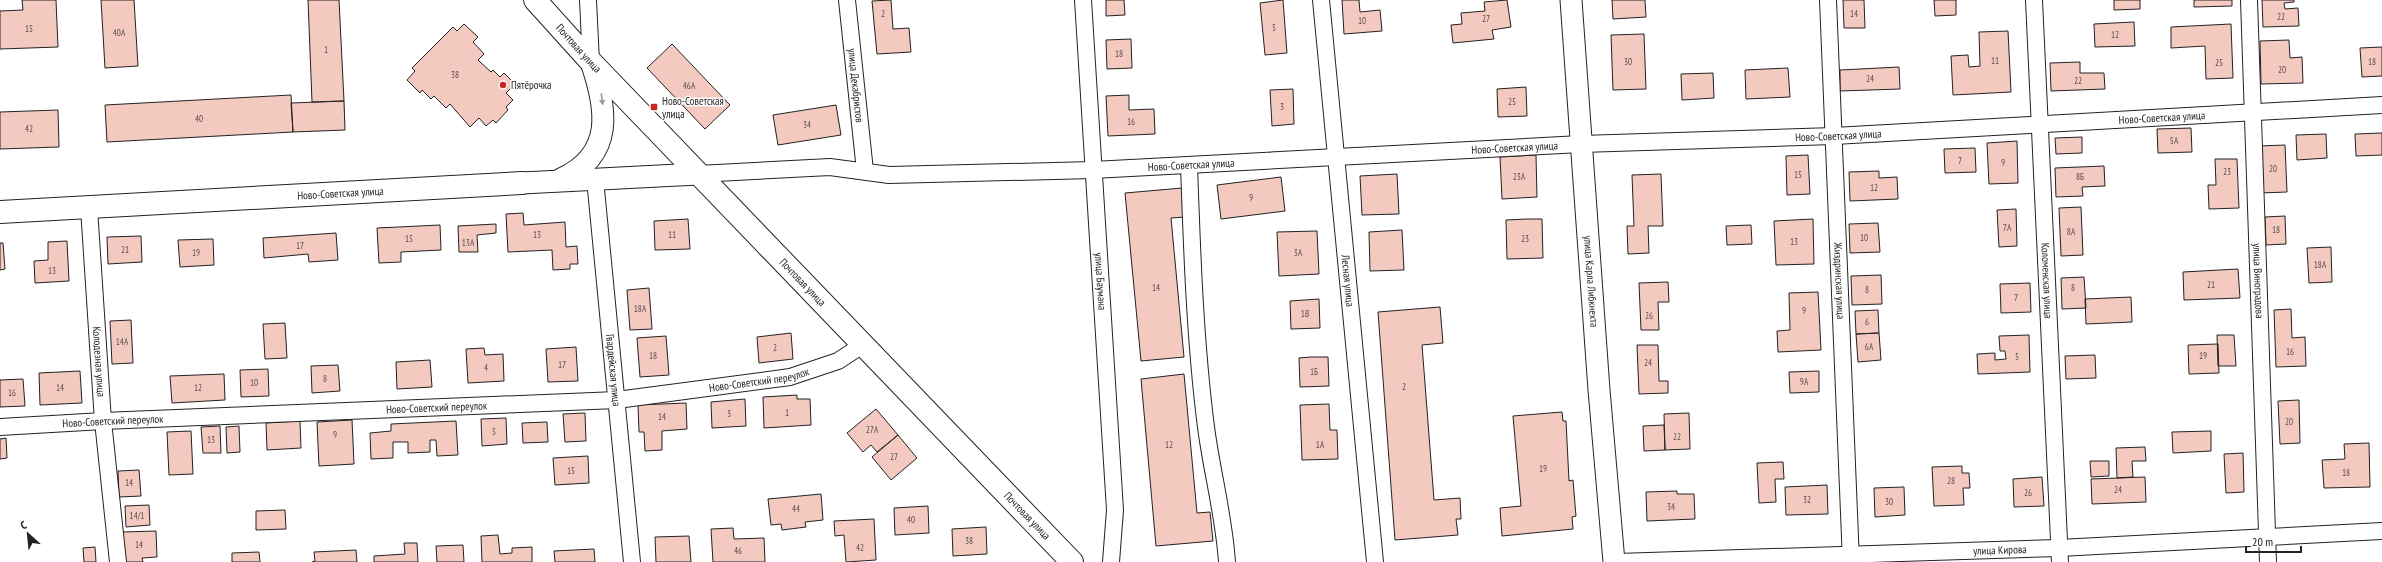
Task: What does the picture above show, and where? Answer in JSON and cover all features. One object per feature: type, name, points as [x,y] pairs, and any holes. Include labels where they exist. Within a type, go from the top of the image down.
[{"type":"main road","name":"Почтовая улица","points":[[534,0],[590,62],[864,344],[1072,562]]},
{"type":"main road","name":"Ново-Советская улица","points":[[0,212],[522,183]]},
{"type":"street","points":[[556,181],[574,173],[588,162],[597,150],[604,123],[601,93],[590,62],[588,0]]},
{"type":"street","name":"улица Декабристов","points":[[847,0],[865,171]]},
{"type":"street","name":"улица Баумана","points":[[1083,0],[1115,510],[1111,562]]},
{"type":"street","name":"Лесная улица","points":[[1321,0],[1375,562]]},
{"type":"street","name":"улица Карла Либкнехта","points":[[1571,0],[1599,390],[1614,562]]},
{"type":"street","name":"Жиздринская улица","points":[[1828,0],[1851,559]]},
{"type":"street","name":"Коломенская улица","points":[[2034,0],[2060,555]]},
{"type":"street","name":"улица Виноградова","points":[[2249,0],[2268,562]]},
{"type":"street","name":"Ново-Советская улица","points":[[522,183],[803,167],[830,167],[865,171],[889,176],[1093,170],[1581,144],[1834,136],[2382,105]]},
{"type":"street","points":[[1189,165],[1201,382],[1206,429],[1223,520],[1227,562]]},
{"type":"street","name":"Гвардейская улица","points":[[595,179],[632,562]]},
{"type":"street","name":"Колодезная улица","points":[[89,208],[104,421],[118,562]]},
{"type":"street","name":"Ново-Советский переулок","points":[[0,427],[104,421],[617,400],[790,377],[838,362],[864,344]]},
{"type":"street","name":"улица Кирова","points":[[1617,562],[2060,555],[2267,536],[2382,531]]},
{"type":"building","points":[[22,0],[56,0],[58,47],[0,49],[0,11],[23,10]]},
{"type":"building","points":[[101,0],[134,0],[138,66],[105,68]]},
{"type":"building","points":[[308,0],[339,0],[344,101],[312,102]]},
{"type":"building","points":[[891,0],[893,29],[909,28],[911,52],[877,54],[872,1]]},
{"type":"building","points":[[1106,0],[1124,0],[1125,15],[1106,16]]},
{"type":"building","points":[[1283,0],[1287,53],[1265,55],[1260,3]]},
{"type":"building","points":[[1342,0],[1359,0],[1360,12],[1380,10],[1382,31],[1344,34]]},
{"type":"building","points":[[1507,0],[1511,27],[1492,30],[1494,39],[1453,43],[1451,25],[1462,24],[1461,13],[1485,11],[1484,2]]},
{"type":"building","points":[[1612,0],[1645,0],[1646,17],[1613,19]]},
{"type":"building","points":[[1843,0],[1864,0],[1865,28],[1844,28]]},
{"type":"building","points":[[1934,0],[1956,0],[1956,15],[1935,16]]},
{"type":"building","points":[[2114,0],[2140,0],[2140,9],[2114,10]]},
{"type":"building","points":[[2194,0],[2232,0],[2232,6],[2194,7]]},
{"type":"building","points":[[2262,0],[2294,0],[2294,2],[2284,3],[2285,9],[2298,8],[2299,26],[2263,27]]},
{"type":"building","points":[[2134,22],[2135,46],[2095,47],[2094,24]]},
{"type":"building","points":[[464,24],[478,37],[473,42],[484,54],[478,60],[491,72],[493,70],[500,77],[504,73],[515,84],[506,93],[513,100],[506,107],[508,110],[496,123],[493,120],[486,126],[479,118],[470,127],[450,104],[446,108],[434,96],[431,99],[422,90],[420,93],[407,80],[415,71],[412,68],[453,27],[457,31]]},
{"type":"building","points":[[2231,24],[2233,78],[2206,79],[2205,46],[2171,48],[2171,27]]},
{"type":"building","points":[[2008,31],[2011,92],[1953,95],[1951,56],[1968,55],[1969,67],[1980,66],[1979,32]]},
{"type":"building","points":[[1644,34],[1646,89],[1613,90],[1611,35]]},
{"type":"building","points":[[1131,39],[1132,68],[1107,69],[1106,40]]},
{"type":"building","points":[[2289,40],[2290,58],[2302,57],[2303,83],[2261,84],[2260,41]]},
{"type":"building","points":[[672,44],[730,105],[705,129],[647,68]]},
{"type":"building","points":[[2382,47],[2382,76],[2362,77],[2360,48]]},
{"type":"building","points":[[2080,62],[2080,73],[2104,73],[2105,89],[2051,91],[2050,63]]},
{"type":"building","points":[[1899,67],[1900,89],[1840,91],[1840,70]]},
{"type":"building","points":[[1788,68],[1790,97],[1746,99],[1745,70]]},
{"type":"building","points":[[1713,73],[1714,98],[1682,100],[1681,74]]},
{"type":"building","points":[[1526,87],[1527,116],[1498,117],[1497,89]]},
{"type":"building","points":[[1293,89],[1294,124],[1272,126],[1270,90]]},
{"type":"building","points":[[291,95],[293,132],[107,142],[105,105]]},
{"type":"building","points":[[1129,95],[1129,110],[1154,109],[1155,134],[1108,136],[1106,96]]},
{"type":"building","points":[[344,101],[345,130],[293,132],[291,103]]},
{"type":"building","points":[[836,105],[841,135],[778,145],[773,115]]},
{"type":"building","points":[[58,110],[59,147],[0,149],[0,112]]},
{"type":"building","points":[[2191,128],[2192,152],[2158,153],[2157,129]]},
{"type":"building","points":[[2382,133],[2382,155],[2356,156],[2355,134]]},
{"type":"building","points":[[2326,134],[2327,158],[2297,160],[2296,135]]},
{"type":"building","points":[[2082,137],[2082,153],[2056,154],[2055,138]]},
{"type":"building","points":[[2017,141],[2018,183],[1989,184],[1987,143]]},
{"type":"building","points":[[2285,145],[2287,192],[2260,193],[2258,146]]},
{"type":"building","points":[[1975,148],[1976,172],[1945,173],[1944,149]]},
{"type":"building","points":[[1536,155],[1537,197],[1502,199],[1500,157]]},
{"type":"building","points":[[1808,155],[1810,194],[1787,195],[1786,156]]},
{"type":"building","points":[[2215,159],[2237,159],[2239,208],[2209,209],[2208,185],[2216,185]]},
{"type":"building","points":[[2104,166],[2105,186],[2082,187],[2083,196],[2056,197],[2055,168]]},
{"type":"building","points":[[1879,171],[1879,178],[1897,177],[1898,199],[1850,201],[1849,172]]},
{"type":"building","points":[[1397,174],[1399,214],[1362,215],[1360,176]]},
{"type":"building","points":[[1661,174],[1663,226],[1648,226],[1649,253],[1628,254],[1627,226],[1634,226],[1632,175]]},
{"type":"building","points":[[1281,177],[1285,211],[1221,219],[1217,185]]},
{"type":"building","points":[[1182,188],[1185,217],[1171,218],[1184,357],[1141,361],[1125,193]]},
{"type":"building","points":[[2081,207],[2083,255],[2061,256],[2059,208]]},
{"type":"building","points":[[2016,209],[2017,246],[1999,247],[1997,210]]},
{"type":"building","points":[[523,213],[524,225],[565,222],[566,247],[577,246],[578,264],[570,264],[570,269],[553,270],[552,250],[508,252],[506,214]]},
{"type":"building","points":[[2285,216],[2286,244],[2266,245],[2265,217]]},
{"type":"building","points":[[688,219],[690,249],[655,250],[654,221]]},
{"type":"building","points":[[1542,219],[1543,258],[1507,259],[1506,220]]},
{"type":"building","points":[[1813,219],[1814,264],[1776,265],[1774,221]]},
{"type":"building","points":[[1878,223],[1880,252],[1850,253],[1849,224]]},
{"type":"building","points":[[496,224],[496,233],[477,235],[478,252],[459,252],[458,226]]},
{"type":"building","points":[[440,225],[441,250],[401,252],[401,262],[379,263],[377,228]]},
{"type":"building","points":[[1751,225],[1752,244],[1727,245],[1726,226]]},
{"type":"building","points":[[1402,230],[1404,270],[1370,271],[1369,232]]},
{"type":"building","points":[[1317,231],[1319,274],[1279,276],[1277,232]]},
{"type":"building","points":[[336,233],[338,260],[309,262],[308,254],[264,258],[263,238]]},
{"type":"building","points":[[141,236],[142,262],[108,264],[107,237]]},
{"type":"building","points":[[213,239],[214,265],[180,267],[178,240]]},
{"type":"building","points":[[67,241],[69,281],[35,283],[34,261],[48,260],[48,242]]},
{"type":"building","points":[[0,243],[3,243],[5,269],[0,270]]},
{"type":"building","points":[[2331,247],[2332,282],[2309,283],[2307,248]]},
{"type":"building","points":[[2238,269],[2240,298],[2184,300],[2183,272]]},
{"type":"building","points":[[1881,275],[1882,304],[1852,305],[1851,276]]},
{"type":"building","points":[[2084,277],[2086,308],[2062,309],[2061,278]]},
{"type":"building","points":[[1668,282],[1669,302],[1658,302],[1659,330],[1641,330],[1639,283]]},
{"type":"building","points":[[2030,283],[2031,312],[2001,313],[2000,284]]},
{"type":"building","points":[[649,288],[652,329],[630,330],[627,290]]},
{"type":"building","points":[[1818,292],[1821,350],[1778,352],[1777,331],[1790,330],[1789,293]]},
{"type":"building","points":[[2131,297],[2132,322],[2086,324],[2085,299]]},
{"type":"building","points":[[1319,299],[1320,328],[1291,329],[1290,301]]},
{"type":"building","points":[[1440,307],[1443,343],[1422,345],[1434,500],[1460,498],[1461,519],[1456,519],[1458,535],[1395,540],[1378,312]]},
{"type":"building","points":[[2291,309],[2292,338],[2305,337],[2306,366],[2276,367],[2274,310]]},
{"type":"building","points":[[1878,310],[1879,333],[1856,334],[1855,311]]},
{"type":"building","points":[[131,320],[133,363],[112,364],[110,321]]},
{"type":"building","points":[[285,323],[287,358],[265,359],[263,324]]},
{"type":"building","points":[[791,333],[793,359],[759,363],[757,337]]},
{"type":"building","points":[[1879,333],[1881,360],[1858,362],[1856,334]]},
{"type":"building","points":[[2029,335],[2030,372],[1978,374],[1977,354],[1995,353],[1995,360],[2006,359],[2005,351],[2000,351],[1999,336]]},
{"type":"building","points":[[2217,335],[2234,335],[2236,366],[2218,366]]},
{"type":"building","points":[[666,336],[669,375],[640,377],[637,338]]},
{"type":"building","points":[[2218,344],[2219,373],[2189,374],[2188,345]]},
{"type":"building","points":[[1637,345],[1658,345],[1659,381],[1668,381],[1668,393],[1639,394]]},
{"type":"building","points":[[576,347],[578,381],[548,382],[546,349]]},
{"type":"building","points":[[484,348],[485,355],[503,354],[504,381],[468,383],[466,349]]},
{"type":"building","points":[[2095,355],[2096,378],[2066,379],[2065,356]]},
{"type":"building","points":[[1328,357],[1329,386],[1300,387],[1299,358]]},
{"type":"building","points":[[430,360],[432,387],[397,389],[396,362]]},
{"type":"building","points":[[338,365],[340,391],[312,393],[311,366]]},
{"type":"building","points":[[268,369],[269,396],[241,397],[240,370]]},
{"type":"building","points":[[80,371],[82,403],[40,405],[39,373]]},
{"type":"building","points":[[1819,371],[1819,392],[1790,393],[1789,372]]},
{"type":"building","points":[[224,374],[225,400],[172,403],[170,376]]},
{"type":"building","points":[[1184,374],[1197,513],[1210,512],[1213,541],[1156,546],[1141,379]]},
{"type":"building","points":[[23,379],[25,406],[0,407],[0,380]]},
{"type":"building","points":[[797,395],[797,399],[810,399],[811,425],[764,428],[763,397]]},
{"type":"building","points":[[745,399],[746,426],[712,428],[711,402]]},
{"type":"building","points":[[2299,400],[2300,443],[2280,444],[2278,401]]},
{"type":"building","points":[[686,403],[687,429],[662,431],[662,450],[645,451],[644,432],[639,432],[638,405]]},
{"type":"building","points":[[1329,404],[1330,430],[1337,430],[1338,459],[1302,460],[1300,405]]},
{"type":"building","points":[[876,409],[898,435],[877,452],[871,445],[863,452],[847,433]]},
{"type":"building","points":[[1562,412],[1563,421],[1566,421],[1569,481],[1573,480],[1576,516],[1572,517],[1573,529],[1502,536],[1500,508],[1521,506],[1513,416]]},
{"type":"building","points":[[585,413],[586,441],[565,442],[563,414]]},
{"type":"building","points":[[1689,413],[1690,449],[1665,450],[1664,414]]},
{"type":"building","points":[[506,418],[507,444],[482,446],[481,419]]},
{"type":"building","points":[[352,420],[354,464],[319,466],[317,422]]},
{"type":"building","points":[[300,421],[301,448],[267,450],[266,423]]},
{"type":"building","points":[[456,421],[458,455],[437,456],[436,440],[430,440],[430,452],[408,453],[408,442],[393,442],[393,458],[371,459],[370,433],[391,431],[391,424]]},
{"type":"building","points":[[547,422],[548,442],[523,443],[522,423]]},
{"type":"building","points":[[1664,425],[1665,450],[1644,451],[1643,426]]},
{"type":"building","points":[[220,426],[221,453],[203,453],[201,427]]},
{"type":"building","points":[[239,426],[240,452],[227,453],[226,427]]},
{"type":"building","points":[[191,431],[193,474],[169,475],[167,432]]},
{"type":"building","points":[[2211,431],[2211,451],[2173,453],[2172,432]]},
{"type":"building","points":[[898,435],[917,458],[891,480],[872,457]]},
{"type":"building","points":[[6,438],[7,458],[0,459],[0,439]]},
{"type":"building","points":[[2369,443],[2370,487],[2324,488],[2322,460],[2345,459],[2344,444]]},
{"type":"building","points":[[2145,447],[2146,461],[2132,461],[2133,477],[2117,478],[2116,448]]},
{"type":"building","points":[[2243,453],[2244,492],[2226,493],[2224,454]]},
{"type":"building","points":[[588,456],[589,483],[555,485],[553,458]]},
{"type":"building","points":[[2090,461],[2109,461],[2109,476],[2091,477]]},
{"type":"building","points":[[1783,462],[1784,479],[1775,479],[1776,502],[1759,503],[1757,463]]},
{"type":"building","points":[[1962,466],[1962,473],[1969,473],[1970,488],[1963,488],[1964,505],[1934,506],[1932,467]]},
{"type":"building","points":[[139,470],[141,496],[119,497],[118,471]]},
{"type":"building","points":[[2042,477],[2044,506],[2014,507],[2013,479]]},
{"type":"building","points":[[2145,477],[2146,502],[2092,504],[2091,479]]},
{"type":"building","points":[[1827,485],[1828,514],[1786,515],[1785,487]]},
{"type":"building","points":[[1904,487],[1905,515],[1875,517],[1874,488]]},
{"type":"building","points":[[1677,491],[1677,494],[1694,494],[1695,519],[1647,521],[1646,492]]},
{"type":"building","points":[[821,494],[823,520],[805,522],[806,527],[782,530],[781,524],[771,525],[768,499]]},
{"type":"building","points":[[149,505],[150,525],[126,527],[125,506]]},
{"type":"building","points":[[928,506],[929,533],[895,535],[894,508]]},
{"type":"building","points":[[285,510],[286,529],[256,530],[256,511]]},
{"type":"building","points":[[874,519],[876,560],[846,562],[844,535],[835,536],[834,521]]},
{"type":"building","points":[[986,527],[987,554],[953,556],[952,529]]},
{"type":"building","points":[[733,528],[734,539],[764,538],[765,562],[713,562],[711,529]]},
{"type":"building","points":[[156,531],[157,557],[142,558],[143,562],[123,562],[122,532]]},
{"type":"building","points":[[498,535],[500,554],[512,553],[512,548],[532,547],[532,562],[482,562],[481,536]]},
{"type":"building","points":[[689,536],[691,562],[656,562],[655,537]]},
{"type":"building","points":[[404,543],[417,543],[418,562],[374,562],[374,556],[405,554]]},
{"type":"building","points":[[463,545],[464,562],[437,562],[436,546]]},
{"type":"building","points":[[95,547],[96,562],[84,562],[83,548]]},
{"type":"building","points":[[594,549],[595,562],[555,562],[554,551]]},
{"type":"building","points":[[356,550],[357,562],[312,562],[315,561],[314,552]]},
{"type":"building","points":[[259,552],[260,562],[232,562],[232,553]]},
{"type":"place","name":"Пятёрочка","points":[[503,85]]},
{"type":"place","name":"Ново-Советская улица","points":[[654,107]]}]
